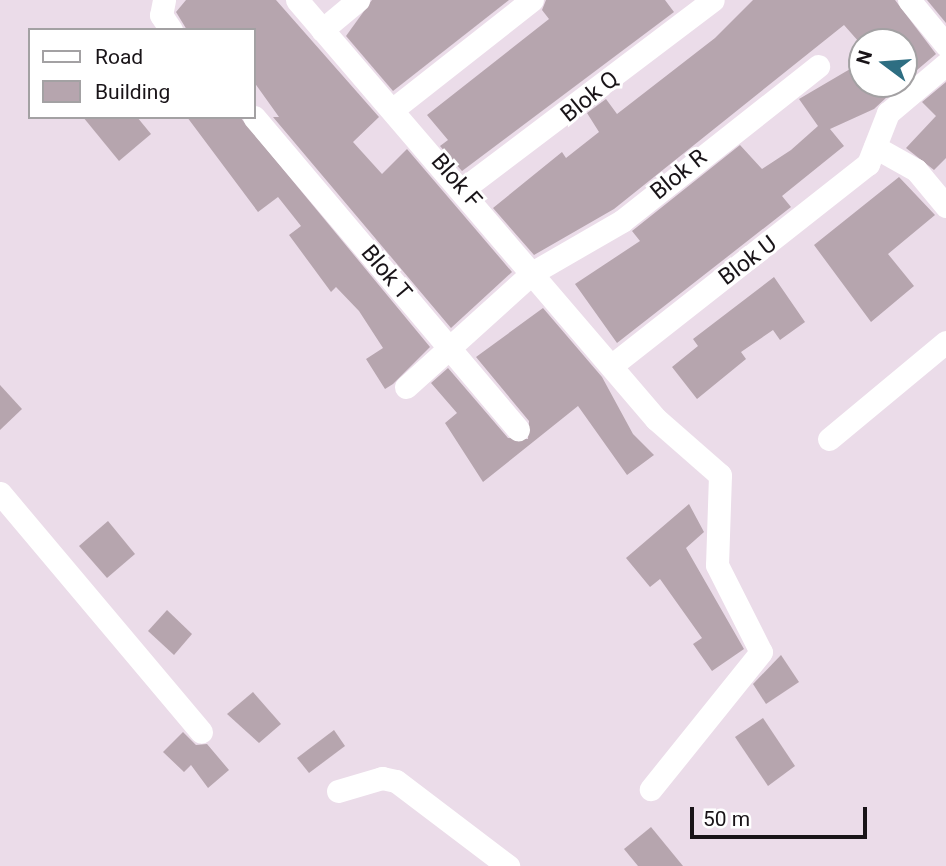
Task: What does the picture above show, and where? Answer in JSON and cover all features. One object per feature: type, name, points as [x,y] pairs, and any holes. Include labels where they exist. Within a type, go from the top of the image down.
[{"type":"street","points":[[164,0],[161,15],[170,28]]},
{"type":"street","name":"Blok F","points":[[297,0],[463,189],[656,419],[720,475],[717,565],[762,646],[651,789]]},
{"type":"street","points":[[322,30],[358,0]]},
{"type":"street","points":[[392,110],[532,0]]},
{"type":"street","name":"Blok Q","points":[[463,189],[713,0]]},
{"type":"street","points":[[909,0],[946,45]]},
{"type":"street","name":"Blok U","points":[[611,366],[868,164],[888,113],[946,64]]},
{"type":"street","name":"Blok R","points":[[406,387],[532,273],[622,221],[818,65]]},
{"type":"street","name":"Blok T","points":[[256,119],[519,429]]},
{"type":"street","points":[[875,147],[916,170],[942,192]]},
{"type":"street","points":[[829,439],[946,342]]},
{"type":"street","points":[[0,493],[201,732]]},
{"type":"street","points":[[338,792],[382,778],[396,781],[508,866]]},
{"type":"building","points":[[186,0],[276,0],[379,117],[353,142],[382,174],[407,149],[512,272],[451,328],[273,117],[279,117],[256,85],[256,28],[186,28],[176,12]]},
{"type":"building","points":[[372,0],[509,0],[393,91],[346,36]]},
{"type":"building","points":[[546,0],[665,0],[674,12],[462,171],[440,146],[448,140],[427,115],[549,19],[542,10]]},
{"type":"building","points":[[753,0],[895,0],[916,28],[848,30],[844,25],[614,209],[534,255],[493,208],[562,152],[566,158],[599,132],[587,113],[606,99],[617,114],[715,38]]},
{"type":"building","points":[[927,0],[946,0],[946,23]]},
{"type":"building","points":[[918,30],[936,54],[918,69]]},
{"type":"building","points":[[848,70],[848,98],[886,98],[874,109],[830,129],[844,146],[782,196],[791,207],[617,343],[575,284],[640,241],[632,231],[740,145],[762,169],[791,150],[818,126],[799,99]]},
{"type":"building","points":[[946,82],[946,158],[934,170],[906,148],[936,116],[922,102]]},
{"type":"building","points":[[85,119],[139,119],[151,134],[119,161]]},
{"type":"building","points":[[188,119],[242,119],[430,347],[393,384],[385,389],[366,359],[383,348],[359,311],[336,287],[331,292],[289,235],[301,226],[278,197],[258,212]]},
{"type":"building","points":[[899,177],[935,215],[888,254],[914,286],[871,322],[814,245]]},
{"type":"building","points":[[774,277],[805,322],[780,340],[773,330],[741,352],[746,359],[697,399],[672,367],[698,346],[693,339]]},
{"type":"building","points":[[543,308],[602,377],[633,434],[654,455],[627,475],[578,406],[483,482],[445,423],[457,413],[431,383],[448,368],[508,438],[528,439],[529,421],[476,357]]},
{"type":"building","points":[[0,385],[22,409],[0,430]]},
{"type":"building","points":[[689,504],[704,532],[686,548],[744,649],[712,671],[693,644],[702,638],[660,579],[650,587],[626,558]]},
{"type":"building","points":[[108,521],[135,554],[107,578],[79,546]]},
{"type":"building","points":[[167,610],[192,634],[174,655],[148,631]]},
{"type":"building","points":[[781,655],[799,682],[766,704],[753,684]]},
{"type":"building","points":[[253,692],[281,724],[259,743],[227,714]]},
{"type":"building","points":[[763,718],[795,766],[768,786],[735,737]]},
{"type":"building","points":[[334,730],[345,746],[309,773],[297,758]]},
{"type":"building","points":[[183,732],[196,745],[207,744],[229,770],[208,788],[191,765],[184,772],[163,752]]},
{"type":"building","points":[[651,827],[683,866],[638,866],[624,849]]}]
